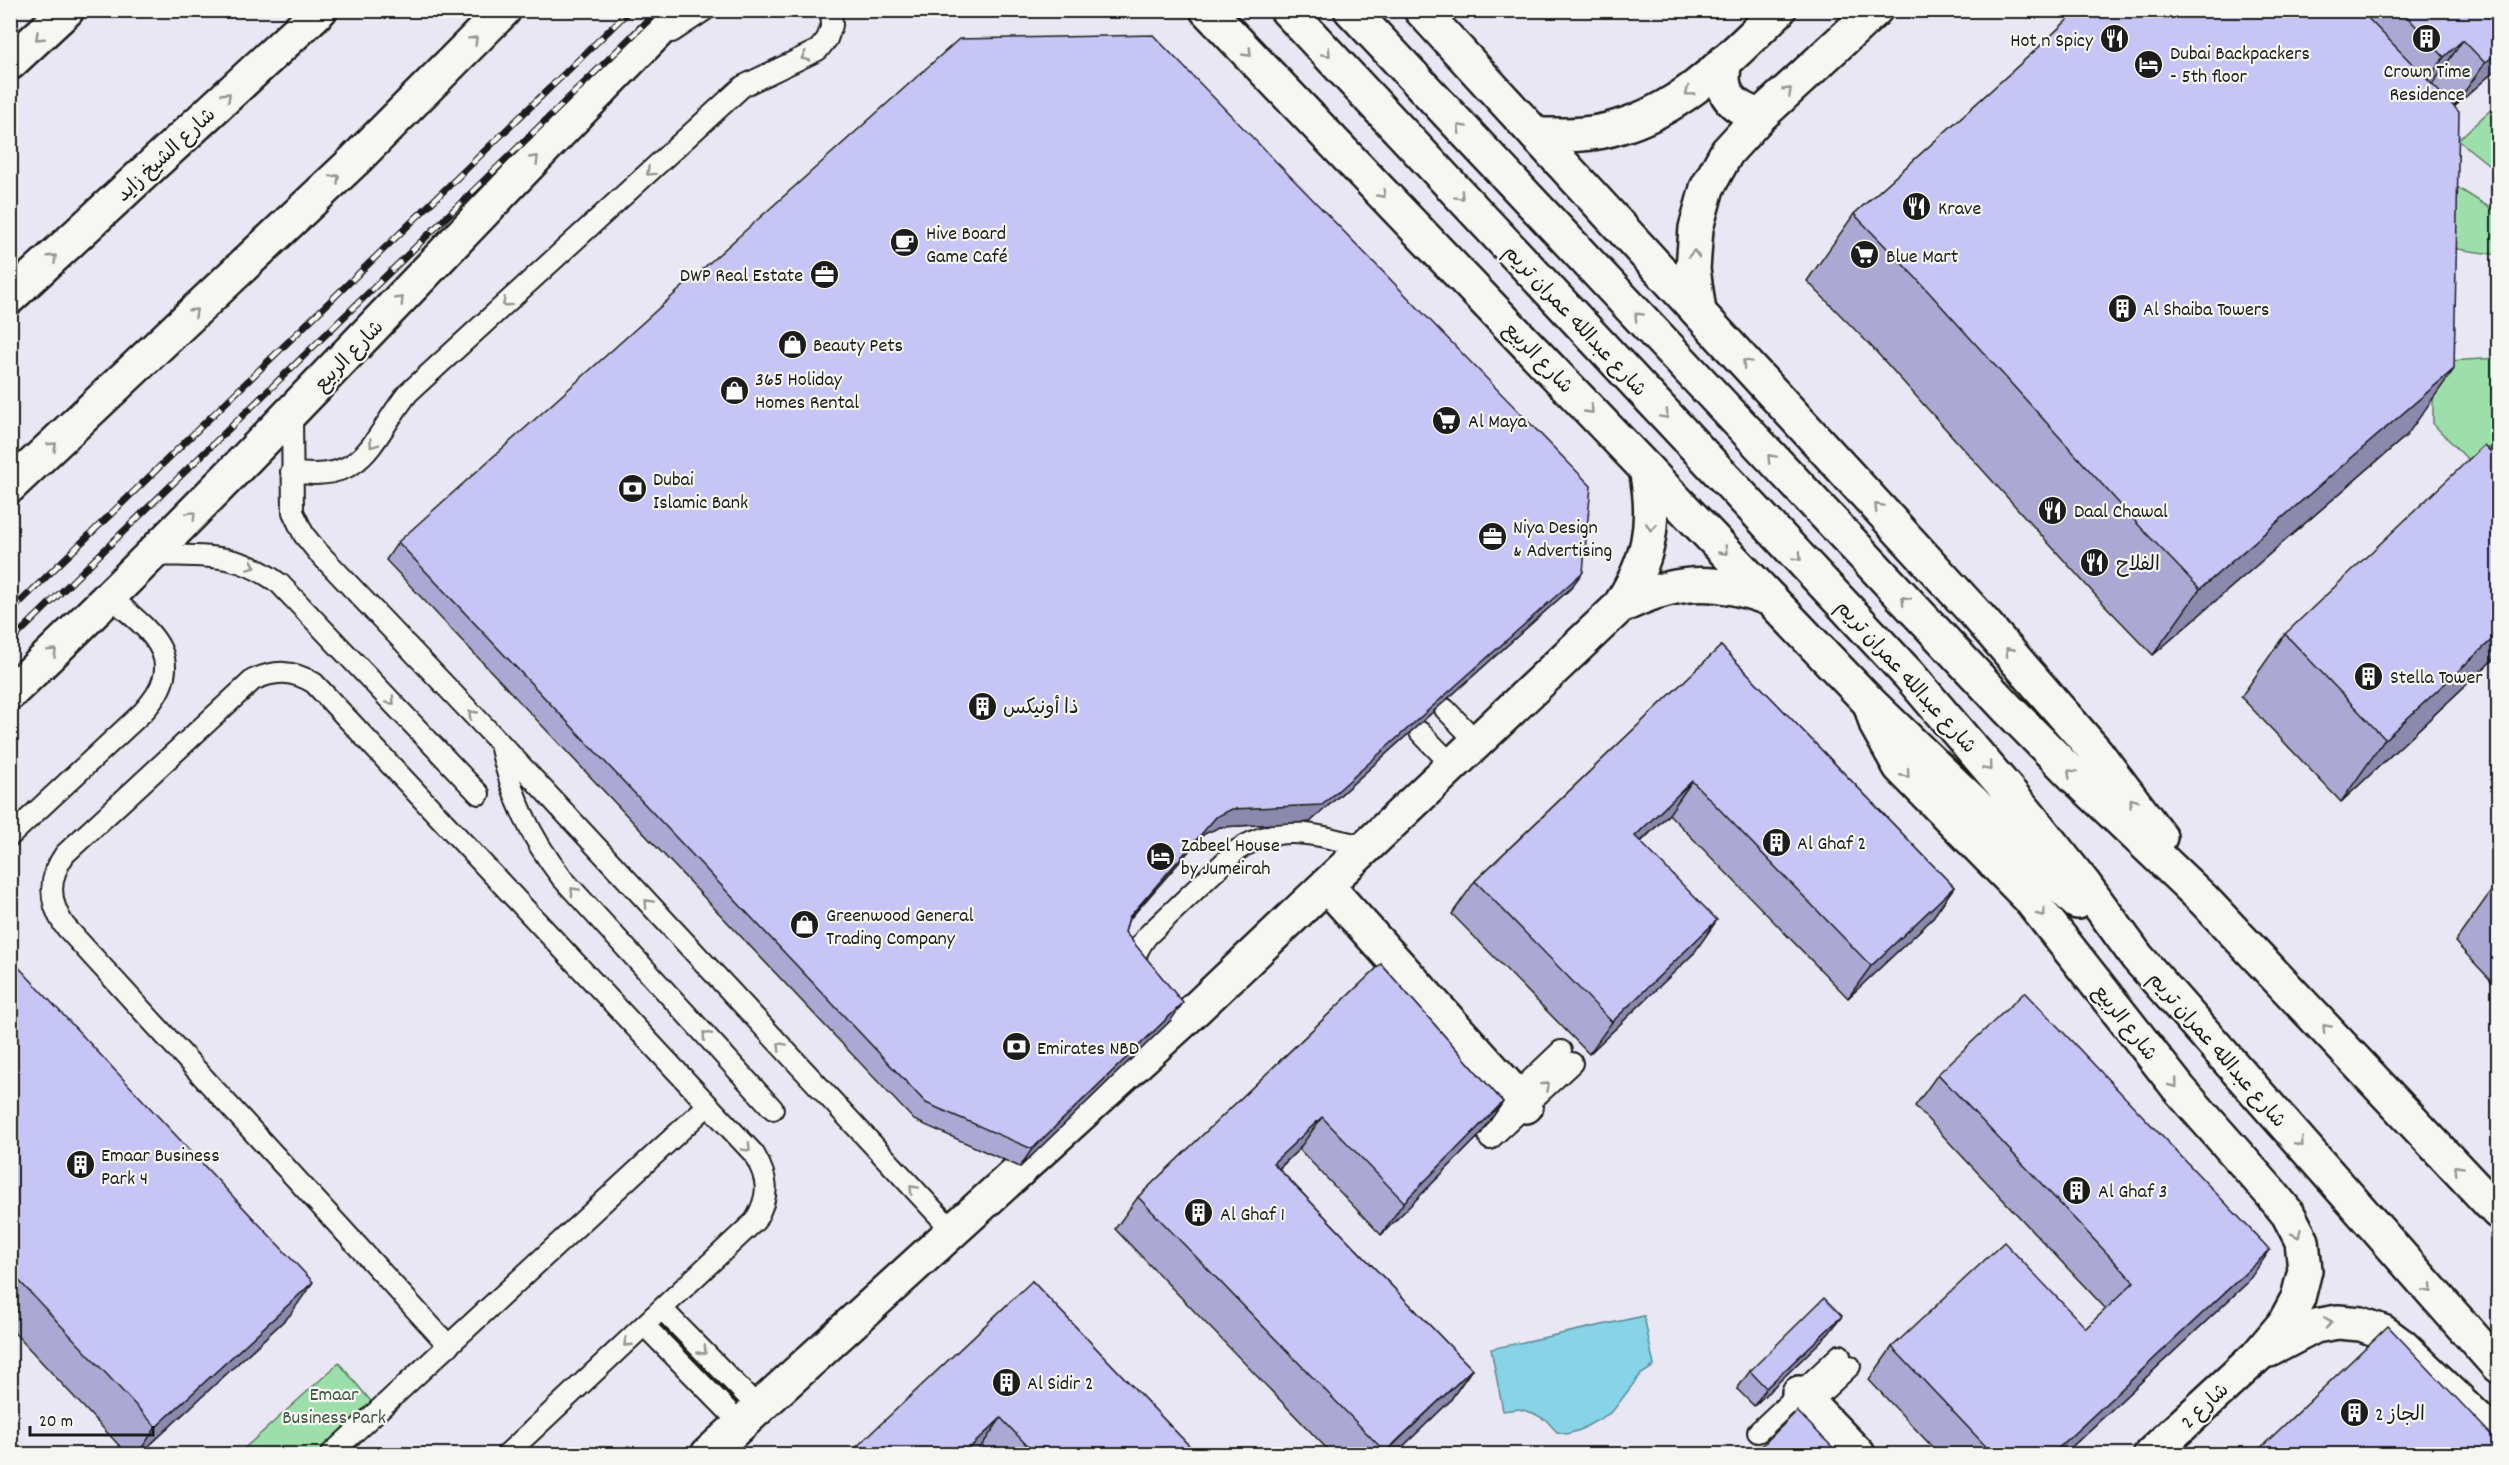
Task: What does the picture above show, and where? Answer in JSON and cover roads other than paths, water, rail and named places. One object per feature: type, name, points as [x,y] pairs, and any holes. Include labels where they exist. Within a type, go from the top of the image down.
[{"type":"main road","points":[[10,63],[67,10]]},
{"type":"main road","name":"شارع الشيخ زايد","points":[[10,297],[320,10]]},
{"type":"main road","points":[[10,486],[354,161],[504,10]]},
{"type":"main road","name":"شارع الربيع","points":[[10,693],[153,555],[292,414],[679,10]]},
{"type":"main road","name":"شارع الربيع","points":[[1207,10],[1870,703],[2002,832],[2137,957]]},
{"type":"main road","name":"شارع عبدالله عمران تريم","points":[[1287,10],[1909,675],[2083,883],[2137,957],[2499,1366]]},
{"type":"main road","points":[[1351,10],[1945,642],[2072,774],[2205,900],[2499,1212]]},
{"type":"main road","points":[[1420,10],[2037,682],[2117,780],[2205,900]]},
{"type":"main road","points":[[1536,135],[1577,135],[1606,130],[1654,114],[1689,93],[1779,10]]},
{"type":"main road","points":[[1699,312],[1693,269],[1695,238],[1707,188],[1727,152],[1760,116],[1875,10]]},
{"type":"main road","points":[[1725,61],[1722,75],[1725,90],[1733,103],[1745,112],[1760,116]]},
{"type":"main road","points":[[708,1455],[953,1232],[1175,1015],[1327,886],[1618,608],[1639,573],[1649,542],[1652,509],[1646,469]]},
{"type":"main road","points":[[1618,608],[1650,593],[1693,584],[1736,588],[1770,599]]},
{"type":"main road","name":"شارع الربيع","points":[[1870,703],[1877,726],[1900,767],[2029,898],[2180,1090],[2288,1214],[2302,1241],[2305,1270],[2303,1280],[2298,1298],[2284,1324],[2257,1356]]},
{"type":"main road","points":[[1327,886],[1520,1100]]},
{"type":"main road","points":[[2257,1356],[2315,1326],[2338,1322],[2361,1324],[2383,1332],[2402,1346],[2499,1438]]},
{"type":"main road","name":"شارع 2","points":[[2151,1455],[2257,1356]]},
{"type":"main road","points":[[1805,1398],[1858,1455]]},
{"type":"lane","points":[[625,64],[705,10]]},
{"type":"lane","points":[[291,472],[312,476],[332,474],[351,465],[367,453],[408,393],[743,86],[818,50],[830,32],[831,10]]},
{"type":"lane","points":[[292,414],[292,512],[304,535],[953,1232]]},
{"type":"lane","points":[[153,555],[222,557],[242,561],[263,571],[280,584],[478,794]]},
{"type":"lane","points":[[10,836],[143,712],[156,698],[164,680],[165,661],[159,642],[146,627],[110,597]]},
{"type":"lane","points":[[449,1346],[64,925],[51,897],[56,867],[65,854],[253,680],[276,672],[300,675],[322,692],[754,1154],[763,1170],[767,1188],[764,1206],[755,1221],[507,1455]]},
{"type":"lane","points":[[1445,709],[1477,742]]},
{"type":"lane","points":[[1420,732],[1452,765]]},
{"type":"lane","points":[[500,743],[515,801],[543,854],[562,878],[774,1109]]},
{"type":"lane","points":[[1147,985],[1136,966],[1137,950],[1236,851],[1250,841],[1273,833],[1299,832],[1367,847]]},
{"type":"lane","points":[[1485,1133],[1567,1057]]},
{"type":"lane","points":[[331,1455],[707,1106]]},
{"type":"lane","points":[[662,1309],[750,1416]]},
{"type":"lane","points":[[645,1326],[750,1416]]},
{"type":"lane","points":[[1763,1437],[1845,1361]]},
{"type":"water","points":[[1644,1316],[1654,1366],[1640,1375],[1612,1412],[1580,1430],[1567,1434],[1557,1432],[1546,1420],[1533,1413],[1519,1409],[1503,1411],[1491,1349]]},
{"type":"railway","points":[[10,612],[630,10]]},
{"type":"railway","points":[[10,642],[659,10]]},
{"type":"place","name":"Hot n Spicy","points":[[2114,39]]},
{"type":"place","name":"Crown Time Residence","points":[[2427,39]]},
{"type":"place","name":"Dubai Backpackers - 5th floor","points":[[2149,64]]},
{"type":"place","name":"Krave","points":[[1917,207]]},
{"type":"place","name":"Hive Board Game Café","points":[[905,243]]},
{"type":"place","name":"Blue Mart","points":[[1865,255]]},
{"type":"place","name":"DWP Real Estate","points":[[824,274]]},
{"type":"place","name":"Al Shaiba Towers","points":[[2122,308]]},
{"type":"place","name":"Beauty Pets","points":[[792,344]]},
{"type":"place","name":"365 Holiday Homes Rental","points":[[734,390]]},
{"type":"place","name":"Al Maya","points":[[1447,420]]},
{"type":"place","name":"Dubai Islamic Bank","points":[[632,489]]},
{"type":"place","name":"Daal Chawal","points":[[2053,510]]},
{"type":"place","name":"Niya Design & Advertising","points":[[1492,537]]},
{"type":"place","name":"الفلاح","points":[[2095,563]]},
{"type":"place","name":"Stella Tower","points":[[2369,676]]},
{"type":"place","name":"ذا أونيكس","points":[[982,706]]},
{"type":"place","name":"Al Ghaf 2","points":[[1776,842]]},
{"type":"place","name":"Zabeel House by Jumeirah","points":[[1160,856]]},
{"type":"place","name":"Greenwood General Trading Company","points":[[805,925]]},
{"type":"place","name":"Emirates NBD","points":[[1016,1047]]},
{"type":"place","name":"Emaar Business Park 4","points":[[80,1165]]},
{"type":"place","name":"Al Ghaf 3","points":[[2077,1190]]},
{"type":"place","name":"Al Ghaf 1","points":[[1199,1213]]},
{"type":"place","name":"Al Sidir 2","points":[[1006,1382]]},
{"type":"place","name":"الجاز 2","points":[[2354,1413]]},
{"type":"park label","name":"Emaar Business Park","points":[[334,1404]]}]
